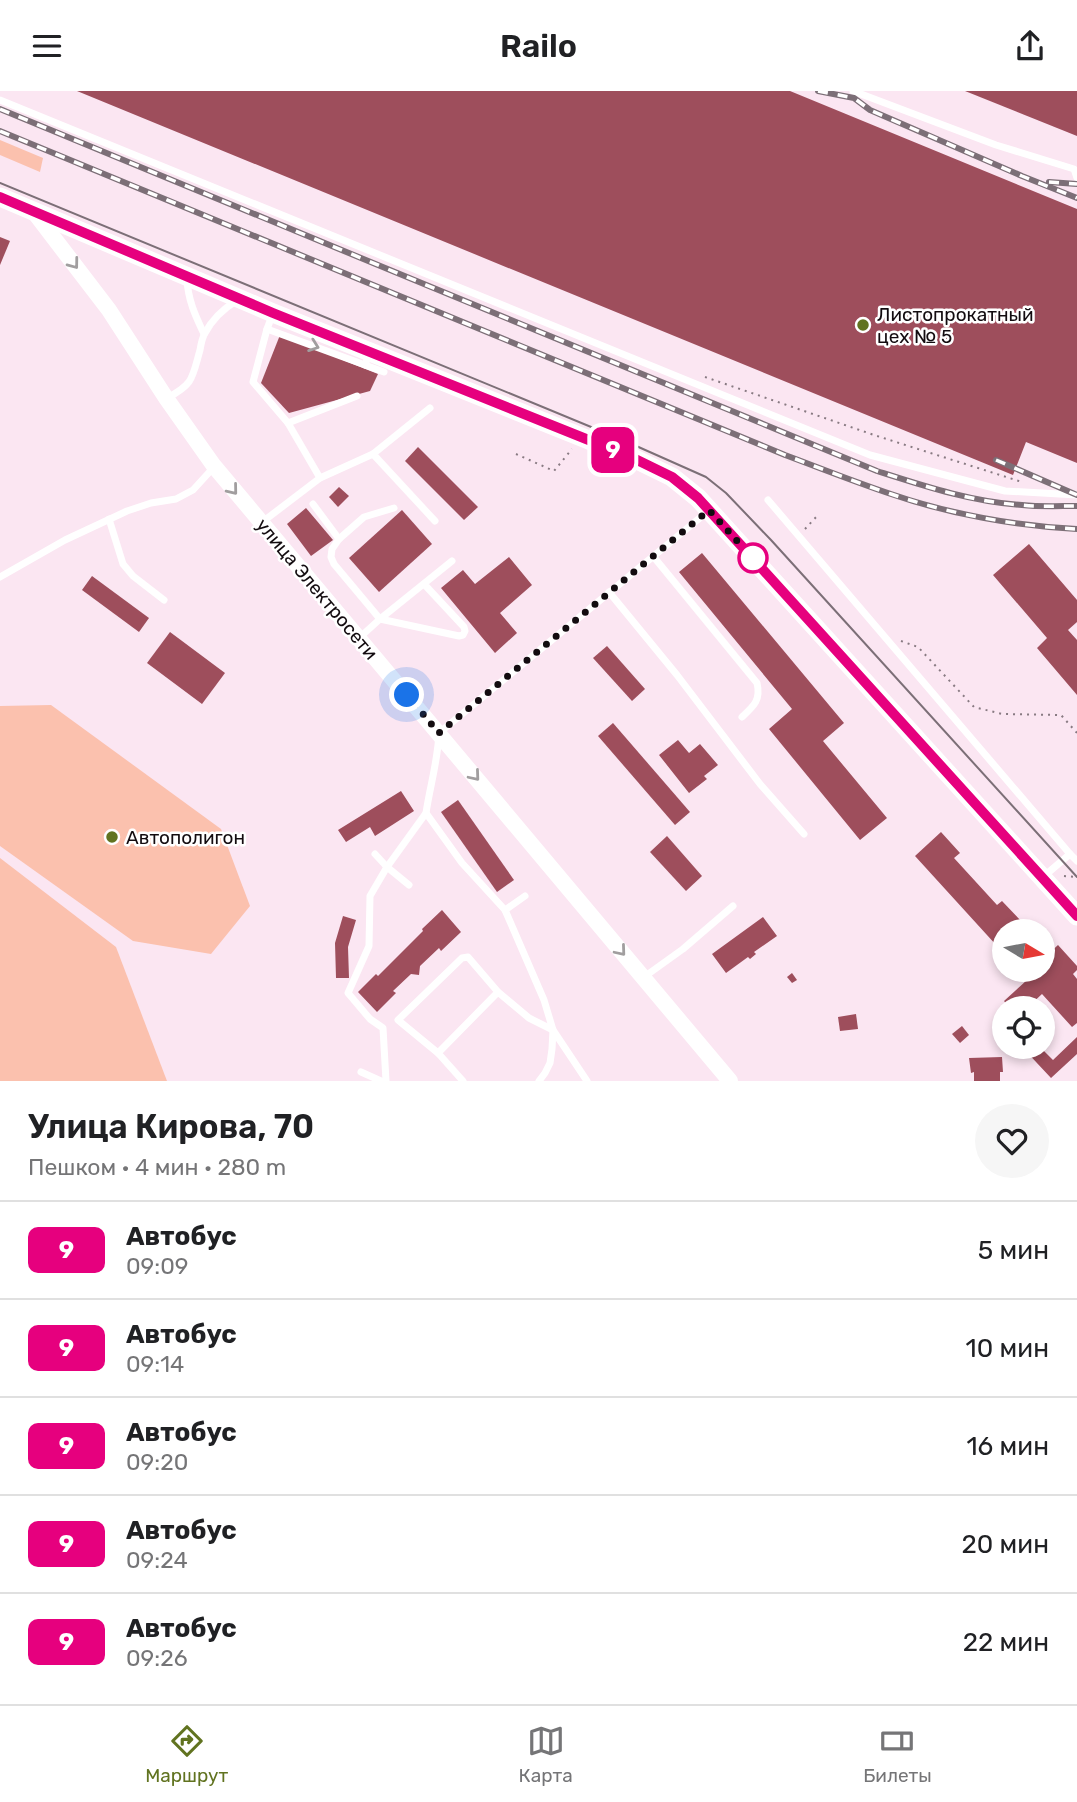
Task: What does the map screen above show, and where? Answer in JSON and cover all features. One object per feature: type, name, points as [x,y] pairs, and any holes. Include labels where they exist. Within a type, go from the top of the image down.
[{"type":"main road","points":[[0,197],[240,298],[270,321],[650,466],[672,477],[709,510],[1077,916]]},
{"type":"street","name":"улица Электросети","points":[[33,210],[109,310],[214,466],[357,641],[439,733],[730,1081]]},
{"type":"lane","points":[[853,91],[996,145],[1074,169],[1077,178]]},
{"type":"lane","points":[[0,100],[870,455],[1005,491],[1077,495]]},
{"type":"lane","points":[[187,276],[192,308],[204,334]]},
{"type":"lane","points":[[166,398],[189,383],[204,334],[222,310],[240,298]]},
{"type":"lane","points":[[270,321],[253,381],[288,423],[320,478]]},
{"type":"lane","points":[[368,358],[384,372]]},
{"type":"lane","points":[[288,423],[357,396]]},
{"type":"lane","points":[[260,523],[320,478],[373,454],[430,408]]},
{"type":"lane","points":[[373,454],[435,521]]},
{"type":"lane","points":[[0,577],[65,540],[127,511],[176,499],[193,490],[214,466]]},
{"type":"lane","points":[[768,500],[1077,860]]},
{"type":"lane","points":[[313,504],[339,538]]},
{"type":"lane","points":[[394,508],[365,517],[339,538],[332,549],[331,557],[380,619],[463,635],[464,627],[424,584]]},
{"type":"lane","points":[[383,1028],[370,1019],[348,993],[369,946],[370,896],[387,867],[426,813],[437,759],[439,733],[709,510]]},
{"type":"lane","points":[[109,520],[123,563],[133,576],[163,600]]},
{"type":"lane","points":[[653,556],[757,684],[757,703],[742,717]]},
{"type":"lane","points":[[357,641],[452,561]]},
{"type":"lane","points":[[609,593],[677,675],[760,785],[804,834]]},
{"type":"lane","points":[[426,813],[463,863],[505,910],[544,1000],[553,1030],[587,1081]]},
{"type":"lane","points":[[375,854],[409,885]]},
{"type":"lane","points":[[1042,877],[1070,854]]},
{"type":"lane","points":[[505,910],[525,895]]},
{"type":"lane","points":[[644,978],[733,906]]},
{"type":"lane","points":[[383,1028],[398,1020],[464,957],[470,958],[498,992],[529,1019],[553,1030]]},
{"type":"lane","points":[[438,1053],[498,992]]},
{"type":"lane","points":[[398,1020],[438,1053],[463,1081]]},
{"type":"lane","points":[[383,1028],[386,1081]]},
{"type":"lane","points":[[538,1081],[550,1063],[553,1030]]},
{"type":"lane","points":[[361,1072],[380,1081]]},
{"type":"path","points":[[705,377],[1025,483]]},
{"type":"path","points":[[516,454],[554,471],[575,446]]},
{"type":"path","points":[[805,529],[818,515]]},
{"type":"path","points":[[900,641],[918,647],[974,707],[1002,713],[1061,715],[1077,733]]},
{"type":"shaded area","points":[[0,140],[43,158],[40,172],[0,155]]},
{"type":"shaded area","name":"Автополигон","points":[[51,705],[221,829],[250,906],[211,954],[133,941],[0,846],[0,706]]},
{"type":"shaded area","points":[[0,858],[116,947],[167,1081],[0,1081]]},
{"type":"building","name":"Листопрокатный цех № 5","points":[[77,91],[790,91],[1077,209],[1077,463],[1026,442],[1013,475]]},
{"type":"building","points":[[965,91],[1077,91],[1077,136]]},
{"type":"building","points":[[0,237],[10,241],[0,265]]},
{"type":"building","points":[[280,335],[378,374],[370,391],[289,413],[261,383]]},
{"type":"building","points":[[418,447],[478,507],[464,520],[405,461]]},
{"type":"building","points":[[339,487],[349,496],[338,507],[329,497]]},
{"type":"building","points":[[306,508],[333,540],[311,556],[287,524]]},
{"type":"building","points":[[402,510],[432,544],[379,592],[349,558]]},
{"type":"building","points":[[1029,544],[1077,600],[1077,622],[1068,630],[1077,640],[1077,695],[1037,648],[1047,638],[993,575]]},
{"type":"building","points":[[702,553],[844,723],[823,741],[887,818],[860,840],[769,729],[792,709],[679,572]]},
{"type":"building","points":[[509,557],[532,585],[500,613],[517,633],[495,653],[441,588],[463,570],[475,584]]},
{"type":"building","points":[[92,576],[149,618],[139,632],[82,590]]},
{"type":"building","points":[[170,632],[225,673],[202,704],[147,663]]},
{"type":"building","points":[[607,646],[645,689],[632,701],[593,658]]},
{"type":"building","points":[[613,723],[690,812],[675,825],[598,736]]},
{"type":"building","points":[[678,740],[689,753],[700,744],[718,765],[704,776],[707,779],[689,793],[659,755]]},
{"type":"building","points":[[401,791],[414,811],[375,836],[370,827],[346,842],[338,830]]},
{"type":"building","points":[[458,800],[514,880],[497,892],[441,812]]},
{"type":"building","points":[[941,832],[960,853],[954,858],[997,905],[1002,901],[1019,919],[992,919],[992,941],[915,856]]},
{"type":"building","points":[[667,836],[702,876],[686,891],[650,852]]},
{"type":"building","points":[[442,910],[461,932],[420,966],[419,975],[411,974],[393,991],[396,993],[377,1012],[358,992],[376,974],[378,976]]},
{"type":"building","points":[[343,916],[356,920],[348,947],[349,978],[336,978],[335,943]]},
{"type":"building","points":[[763,917],[777,936],[754,952],[756,954],[750,959],[748,957],[726,973],[712,954]]},
{"type":"building","points":[[1058,945],[1077,966],[1073,974],[1077,979],[1077,1023],[1072,1027],[1055,1008],[1055,996],[1010,996],[1025,982],[1055,982],[1055,948]]},
{"type":"building","points":[[792,973],[797,980],[792,983],[787,977]]},
{"type":"building","points":[[856,1014],[858,1029],[840,1031],[838,1017]]},
{"type":"building","points":[[962,1026],[969,1035],[960,1043],[952,1034]]},
{"type":"building","points":[[1077,1037],[1077,1054],[1051,1078],[1033,1059],[1055,1058]]},
{"type":"building","points":[[969,1058],[1002,1059],[1003,1072],[1000,1072],[1000,1081],[974,1081]]},
{"type":"tram line","points":[[0,183],[706,477],[726,493],[771,540],[1077,877]]},
{"type":"railway","points":[[818,91],[854,98],[870,110],[1077,198]]},
{"type":"railway","points":[[0,109],[877,471],[948,493],[985,501],[1029,506],[1077,506]]},
{"type":"railway","points":[[0,131],[851,480],[959,513],[1007,522],[1077,529]]},
{"type":"railway","points":[[1049,182],[1077,184]]},
{"type":"railway","points":[[996,460],[1077,495]]},
{"type":"bus line","name":"9","points":[[0,197],[273,313],[631,457],[672,477],[698,498],[1077,916]]},
{"type":"place","name":"Листопрокатный цех № 5","points":[[863,325]]},
{"type":"place","name":"Автополигон","points":[[112,837]]},
{"type":"route","points":[[407,695],[439,733],[709,510],[761,567],[753,558]]}]
